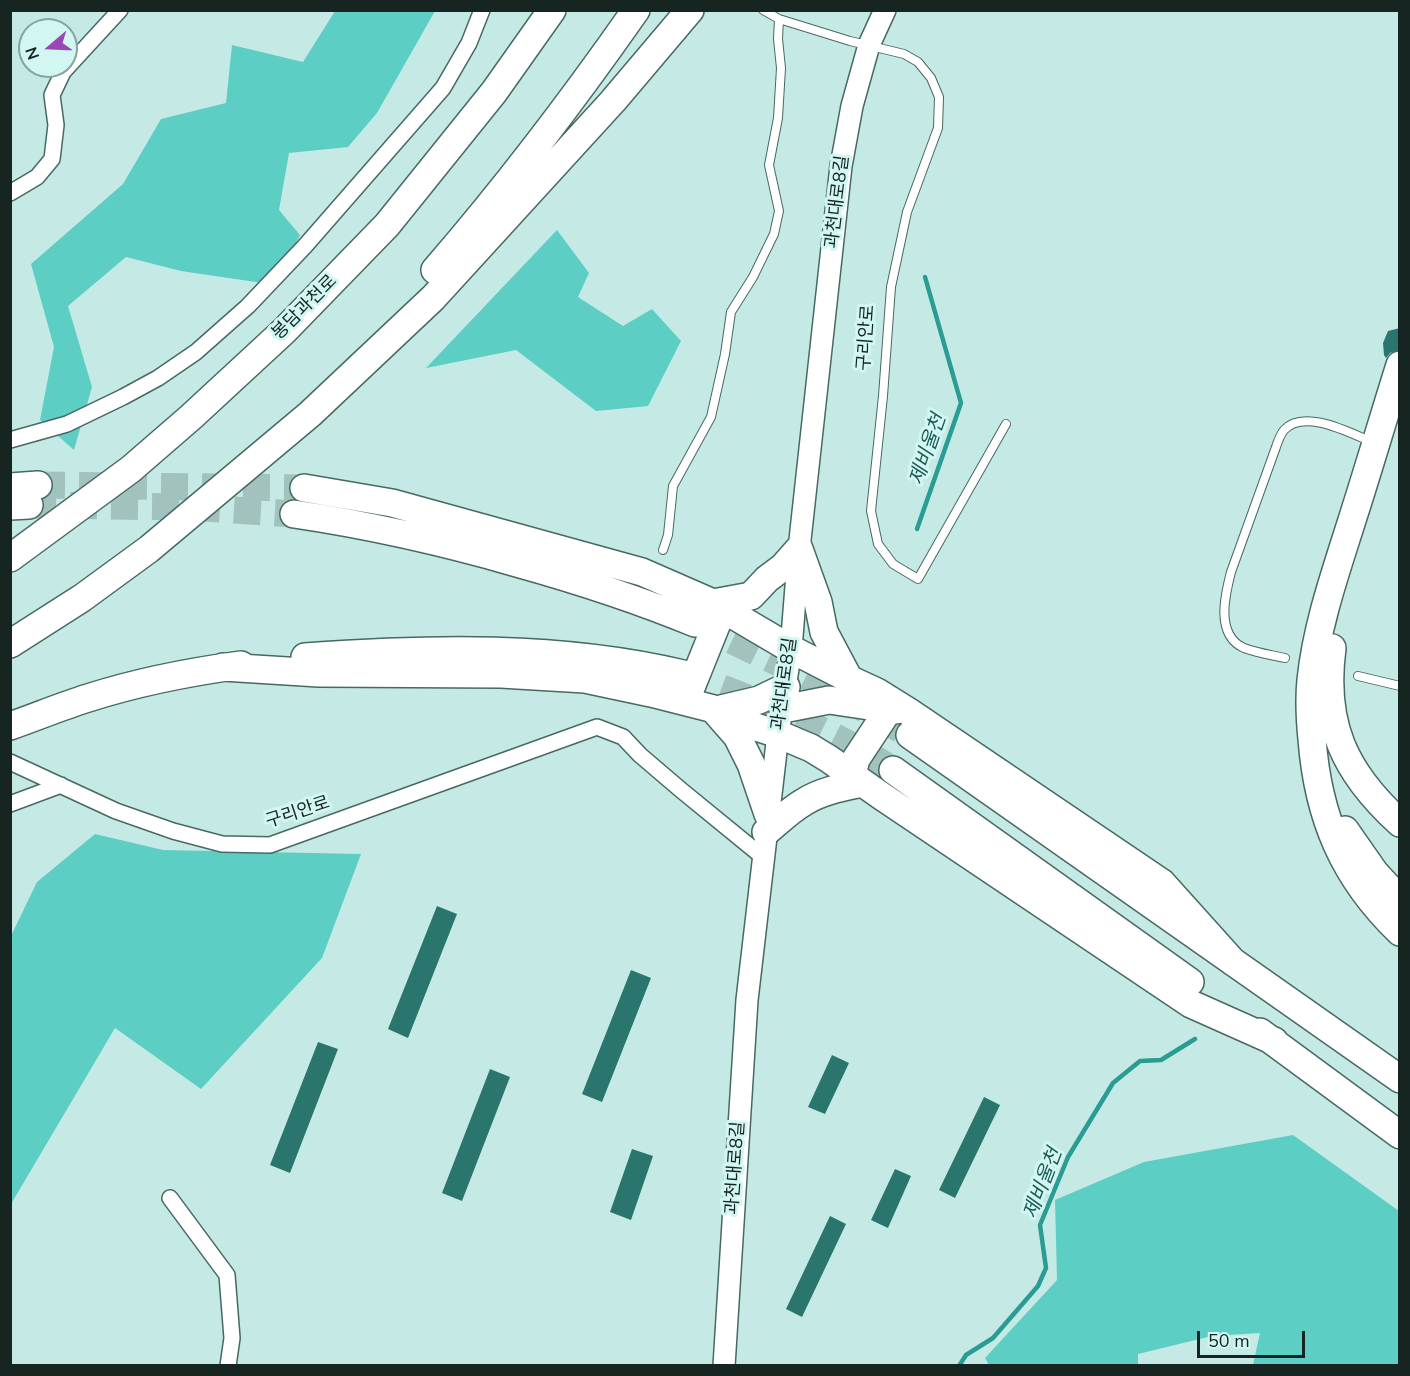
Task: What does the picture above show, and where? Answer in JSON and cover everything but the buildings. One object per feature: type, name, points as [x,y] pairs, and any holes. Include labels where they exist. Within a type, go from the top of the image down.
[{"type":"highway","name":"봉담과천로","points":[[10,558],[130,469],[191,417],[284,331],[387,225],[494,92],[552,10]]},
{"type":"highway","points":[[310,414],[460,241],[538,145],[636,10]]},
{"type":"highway","points":[[10,644],[82,598],[149,549],[310,414],[433,298],[613,101],[690,10]]},
{"type":"highway","points":[[1400,365],[1326,602],[1311,680],[1309,705],[1316,777],[1334,839],[1355,879],[1372,902],[1400,932]]},
{"type":"highway","points":[[1400,409],[1339,615],[1330,666],[1329,689],[1336,732],[1343,752],[1367,790],[1400,823]]},
{"type":"highway","points":[[304,488],[392,502],[642,572],[715,604],[791,649],[877,692],[903,719],[1233,962],[1400,1079]]},
{"type":"highway","points":[[294,513],[381,529],[493,556],[608,590],[695,623]]},
{"type":"highway","points":[[715,604],[752,596],[799,549],[818,602],[824,632],[849,679]]},
{"type":"highway","points":[[10,726],[125,687],[224,667],[319,673],[501,674],[681,687],[690,690],[717,623],[715,604]]},
{"type":"highway","points":[[1339,615],[1337,678],[1343,721],[1358,756],[1383,790],[1400,804]]},
{"type":"highway","points":[[681,687],[715,710],[753,726],[782,710],[829,700],[903,719]]},
{"type":"highway","points":[[715,710],[759,700],[782,710],[811,748],[1191,1004],[1274,1041]]},
{"type":"highway","points":[[715,710],[736,736],[751,764],[766,834],[804,802],[841,788],[857,779]]},
{"type":"highway","points":[[857,779],[856,759],[903,719]]},
{"type":"highway","points":[[1311,730],[1319,774],[1336,814],[1375,873],[1400,900]]},
{"type":"highway","points":[[893,770],[1274,1041],[1400,1135]]},
{"type":"street","points":[[10,193],[37,177],[52,159],[56,125],[52,95],[63,72],[120,10]]},
{"type":"street","points":[[10,440],[67,424],[158,378],[195,352],[248,306],[305,246],[443,88],[469,43],[482,10]]},
{"type":"street","name":"과천대로8길","points":[[724,1365],[747,1000],[791,649],[799,549],[841,165],[852,106],[868,45],[885,10]]},
{"type":"street","name":"구리안로","points":[[10,762],[116,811],[172,831],[222,844],[270,845],[597,727],[623,737],[640,755],[681,790],[766,834]]},
{"type":"street","points":[[10,804],[61,785]]},
{"type":"street","points":[[170,1198],[227,1275],[232,1338],[228,1365]]},
{"type":"lane","name":"구리안로","points":[[764,10],[779,19],[904,54],[918,62],[931,78],[939,97],[938,128],[908,212],[891,287],[871,511],[879,544],[893,564],[918,579],[1006,424]]},
{"type":"lane","points":[[663,550],[668,535],[673,486],[711,417],[725,354],[731,312],[753,277],[774,234],[779,211],[769,165],[778,108],[781,68],[778,39],[779,19]]},
{"type":"lane","points":[[1285,658],[1241,647],[1227,628],[1224,607],[1232,572],[1278,441],[1289,426],[1303,421],[1313,421],[1376,444]]},
{"type":"lane","points":[[1358,676],[1400,686]]},
{"type":"shaded area","points":[[335,11],[435,11],[377,113],[348,147],[289,153],[279,210],[300,235],[276,285],[181,271],[126,257],[68,306],[92,387],[74,450],[40,420],[54,347],[31,264],[123,184],[161,119],[226,103],[232,45],[303,62]]},
{"type":"shaded area","points":[[557,230],[589,273],[578,297],[623,326],[652,309],[681,341],[648,406],[596,411],[516,350],[426,368]]},
{"type":"shaded area","points":[[95,834],[163,850],[361,854],[322,958],[201,1089],[115,1028],[11,1204],[10,938],[37,882]]},
{"type":"shaded area","points":[[1293,1135],[1399,1211],[1399,1365],[1253,1365],[1260,1333],[1212,1336],[1138,1354],[1138,1365],[989,1365],[985,1358],[1057,1280],[1055,1200],[1144,1162]]},
{"type":"waterway","name":"제비울천","points":[[917,529],[961,403],[925,277]]},
{"type":"waterway","name":"제비울천","points":[[959,1366],[966,1355],[993,1338],[1038,1286],[1046,1268],[1040,1225],[1068,1157],[1113,1083],[1140,1061],[1161,1060],[1195,1039]]},
{"type":"tunnel","points":[[38,485],[304,488]]},
{"type":"tunnel","points":[[29,505],[187,507],[294,514]]},
{"type":"tunnel","points":[[695,623],[810,678],[910,735]]},
{"type":"tunnel","points":[[683,674],[805,723],[851,745],[893,770]]}]
